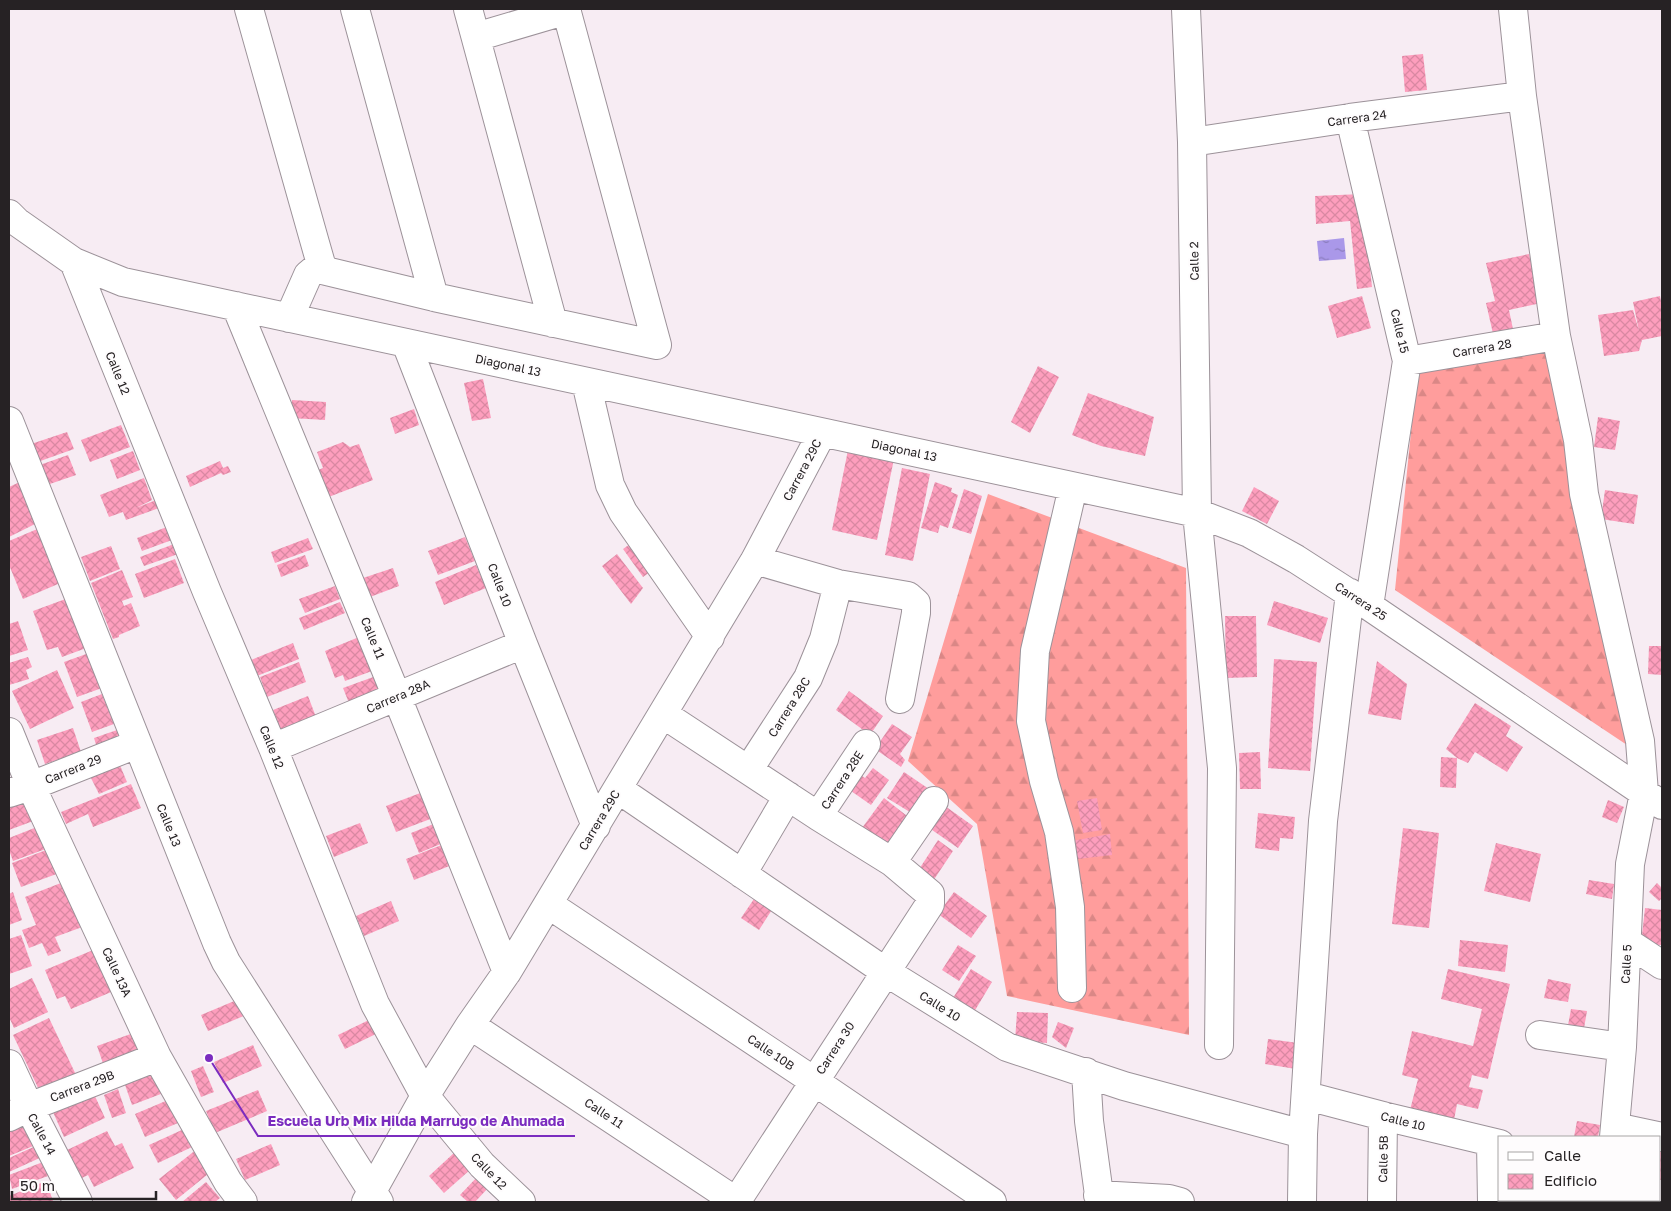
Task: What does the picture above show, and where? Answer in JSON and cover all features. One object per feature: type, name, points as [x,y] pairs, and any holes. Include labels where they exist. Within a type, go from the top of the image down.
[{"type":"street","points":[[250,9],[321,264],[326,271],[434,297],[657,345],[566,9],[476,37]]},
{"type":"street","points":[[355,9],[434,297]]},
{"type":"street","points":[[468,9],[553,323]]},
{"type":"street","name":"Calle 2","points":[[1186,9],[1192,142],[1197,513],[1222,768],[1219,1045]]},
{"type":"street","name":"Calle 5","points":[[1513,9],[1522,96],[1556,336],[1578,440],[1584,494],[1653,799],[1630,864],[1622,1047],[1615,1132]]},
{"type":"street","name":"Carrera 24","points":[[1192,142],[1350,118],[1522,96]]},
{"type":"street","name":"Calle 15","points":[[1302,1202],[1304,1134],[1323,821],[1359,600],[1408,361],[1350,118]]},
{"type":"street","name":"Diagonal 13","points":[[9,214],[17,222],[74,262],[123,282],[1024,476]]},
{"type":"street","name":"Calle 12","points":[[74,262],[207,592],[273,748],[375,1004],[425,1096],[482,1165],[521,1202]]},
{"type":"street","points":[[289,318],[308,275],[321,264]]},
{"type":"street","name":"Calle 11","points":[[236,306],[397,697],[507,972]]},
{"type":"street","name":"Carrera 28","points":[[1408,361],[1556,336]]},
{"type":"street","name":"Calle 10","points":[[406,343],[596,826]]},
{"type":"street","points":[[586,382],[610,485],[623,512],[710,637]]},
{"type":"street","name":"Calle 13","points":[[9,421],[226,962],[372,1199]]},
{"type":"street","name":"Carrera 29C","points":[[372,1199],[425,1096],[470,1025],[507,972],[710,637],[755,560],[822,433]]},
{"type":"street","name":"Carrera 25","points":[[1024,476],[1197,513],[1249,533],[1296,559],[1359,600],[1653,799]]},
{"type":"street","points":[[1072,988],[1070,907],[1059,832],[1044,781],[1031,721],[1036,651],[1073,487]]},
{"type":"street","points":[[755,560],[838,584],[908,596],[916,603],[900,699]]},
{"type":"street","name":"Carrera 28C","points":[[749,769],[808,678],[824,639],[838,584]]},
{"type":"street","name":"Carrera 28A","points":[[273,748],[523,644]]},
{"type":"street","points":[[663,714],[818,816],[892,862],[934,801]]},
{"type":"street","name":"Calle 13A","points":[[9,732],[20,790],[157,1057],[228,1182],[243,1202]]},
{"type":"street","name":"Carrera 29","points":[[20,790],[137,744]]},
{"type":"street","name":"Carrera 28E","points":[[818,816],[866,744]]},
{"type":"street","name":"Calle 10","points":[[618,789],[886,972],[1007,1047],[1124,1086],[1304,1134]]},
{"type":"street","points":[[742,874],[788,796]]},
{"type":"street","name":"Carrera 30","points":[[737,1202],[930,904],[930,894],[892,862]]},
{"type":"street","name":"Calle 10B","points":[[548,904],[992,1202]]},
{"type":"street","points":[[1627,942],[1662,965]]},
{"type":"street","name":"Calle 11","points":[[470,1025],[737,1202]]},
{"type":"street","points":[[1540,1035],[1622,1047]]},
{"type":"street","name":"Carrera 29B","points":[[19,1112],[157,1057]]},
{"type":"street","name":"Calle 14","points":[[9,1064],[19,1112],[78,1202]]},
{"type":"street","points":[[1086,1072],[1089,1121],[1099,1199],[1168,1199],[1180,1202]]},
{"type":"street","name":"Calle 10","points":[[1307,1096],[1495,1144]]},
{"type":"street","name":"Calle 5B","points":[[1382,1202],[1383,1116]]},
{"type":"street","points":[[1615,1132],[1653,1136]]},
{"type":"street","points":[[1492,1202],[1495,1144]]},
{"type":"green space","points":[[1550,348],[1576,525],[1627,745],[1395,590],[1417,373]]},
{"type":"green space","points":[[988,494],[1186,568],[1189,1035],[1007,996],[977,824],[908,761]]},
{"type":"water","points":[[1344,238],[1346,259],[1319,261],[1317,241]]},
{"type":"building","points":[[1423,54],[1427,90],[1405,92],[1402,56]]},
{"type":"building","points":[[1362,194],[1372,287],[1357,289],[1350,221],[1316,224],[1315,196]]},
{"type":"building","points":[[1529,254],[1541,303],[1509,310],[1514,334],[1494,338],[1486,303],[1495,301],[1486,263]]},
{"type":"building","points":[[1362,296],[1371,328],[1337,338],[1328,306]]},
{"type":"building","points":[[1660,296],[1662,336],[1642,340],[1639,351],[1604,356],[1598,315],[1633,310],[1639,331],[1633,302]]},
{"type":"building","points":[[1038,366],[1059,377],[1030,433],[1011,422]]},
{"type":"building","points":[[483,379],[491,418],[472,421],[464,383]]},
{"type":"building","points":[[1088,393],[1154,417],[1145,456],[1101,446],[1072,435]]},
{"type":"building","points":[[292,400],[326,402],[325,420],[291,418]]},
{"type":"building","points":[[414,409],[419,425],[395,434],[390,418]]},
{"type":"building","points":[[1598,417],[1620,421],[1615,450],[1594,447]]},
{"type":"building","points":[[121,425],[130,447],[90,462],[81,440]]},
{"type":"building","points":[[67,432],[74,449],[32,464],[25,446]]},
{"type":"building","points":[[343,442],[350,447],[359,444],[373,480],[326,498],[316,471],[323,468],[317,452]]},
{"type":"building","points":[[848,450],[894,459],[877,540],[832,530]]},
{"type":"building","points":[[133,451],[140,470],[117,479],[110,460]]},
{"type":"building","points":[[68,455],[76,475],[44,486],[37,466]]},
{"type":"building","points":[[220,461],[223,468],[228,466],[231,472],[223,475],[221,473],[190,487],[186,476]]},
{"type":"building","points":[[902,468],[930,474],[913,561],[885,555]]},
{"type":"building","points":[[144,478],[152,500],[136,508],[156,500],[159,508],[126,520],[123,512],[109,517],[100,495]]},
{"type":"building","points":[[22,481],[41,521],[9,537],[9,487]]},
{"type":"building","points":[[935,482],[952,488],[951,492],[958,495],[948,528],[940,525],[938,533],[921,528]]},
{"type":"building","points":[[1254,487],[1279,501],[1267,524],[1242,511]]},
{"type":"building","points":[[964,489],[982,496],[971,534],[952,528]]},
{"type":"building","points":[[1605,490],[1638,495],[1634,524],[1601,519]]},
{"type":"building","points":[[42,527],[65,581],[23,599],[9,565],[9,541]]},
{"type":"building","points":[[167,527],[172,540],[142,551],[137,538]]},
{"type":"building","points":[[465,537],[475,561],[438,575],[428,551]]},
{"type":"building","points":[[308,538],[313,549],[275,563],[271,552]]},
{"type":"building","points":[[637,539],[657,567],[643,577],[623,549]]},
{"type":"building","points":[[174,544],[178,554],[144,566],[140,557]]},
{"type":"building","points":[[111,546],[120,569],[90,581],[81,557]]},
{"type":"building","points":[[617,554],[643,588],[631,604],[602,566]]},
{"type":"building","points":[[305,555],[309,566],[281,577],[277,565]]},
{"type":"building","points":[[175,559],[184,583],[144,598],[135,574]]},
{"type":"building","points":[[476,565],[486,588],[444,605],[435,582]]},
{"type":"building","points":[[393,568],[399,586],[370,597],[363,578]]},
{"type":"building","points":[[122,570],[133,597],[122,601],[124,606],[131,603],[140,626],[113,639],[91,583]]},
{"type":"building","points":[[335,586],[340,599],[305,613],[299,599]]},
{"type":"building","points":[[71,597],[89,647],[62,657],[58,647],[47,650],[33,611]]},
{"type":"building","points":[[1274,601],[1328,618],[1320,643],[1267,625]]},
{"type":"building","points":[[340,602],[345,613],[304,630],[299,618]]},
{"type":"building","points":[[1225,616],[1256,616],[1257,677],[1226,678]]},
{"type":"building","points":[[18,621],[28,650],[9,656],[9,624]]},
{"type":"building","points":[[359,637],[372,671],[345,681],[343,675],[335,678],[325,651]]},
{"type":"building","points":[[293,643],[299,659],[257,676],[251,660]]},
{"type":"building","points":[[1649,646],[1662,646],[1662,675],[1648,674]]},
{"type":"building","points":[[89,653],[102,688],[77,697],[64,662]]},
{"type":"building","points":[[28,657],[32,667],[26,670],[29,679],[9,685],[9,663]]},
{"type":"building","points":[[1274,659],[1317,662],[1310,771],[1268,768]]},
{"type":"building","points":[[1377,661],[1407,684],[1401,720],[1368,714]]},
{"type":"building","points":[[299,662],[306,682],[267,697],[260,677]]},
{"type":"building","points":[[57,670],[74,708],[30,729],[12,691]]},
{"type":"building","points":[[376,676],[381,690],[349,703],[343,688]]},
{"type":"building","points":[[849,691],[883,716],[870,735],[836,710]]},
{"type":"building","points":[[102,694],[114,724],[92,732],[81,702]]},
{"type":"building","points":[[308,696],[316,717],[281,731],[273,710]]},
{"type":"building","points":[[1475,703],[1511,726],[1506,736],[1523,747],[1507,772],[1475,752],[1468,763],[1457,758],[1446,749]]},
{"type":"building","points":[[892,724],[912,737],[900,754],[905,760],[901,767],[875,749]]},
{"type":"building","points":[[73,728],[81,752],[45,764],[37,740]]},
{"type":"building","points":[[117,730],[121,740],[97,748],[94,738]]},
{"type":"building","points":[[1260,752],[1261,789],[1240,789],[1239,753]]},
{"type":"building","points":[[1441,757],[1457,758],[1456,788],[1440,787]]},
{"type":"building","points":[[119,763],[127,782],[99,794],[90,776]]},
{"type":"building","points":[[873,768],[889,780],[871,805],[844,786],[855,771],[865,778]]},
{"type":"building","points":[[904,772],[929,789],[913,814],[887,798]]},
{"type":"building","points":[[131,784],[141,808],[93,827],[88,814],[66,824],[61,812]]},
{"type":"building","points":[[423,792],[433,818],[396,832],[386,806]]},
{"type":"building","points":[[28,798],[36,820],[9,830],[9,805]]},
{"type":"building","points":[[884,798],[911,819],[889,848],[862,828]]},
{"type":"building","points":[[1097,798],[1102,830],[1083,833],[1077,801]]},
{"type":"building","points":[[1608,800],[1624,807],[1617,823],[1602,817]]},
{"type":"building","points":[[938,801],[973,826],[958,848],[922,823]]},
{"type":"building","points":[[1258,813],[1295,817],[1293,839],[1280,838],[1279,851],[1255,848]]},
{"type":"building","points":[[360,823],[368,843],[334,857],[326,836]]},
{"type":"building","points":[[436,823],[443,843],[419,853],[411,833]]},
{"type":"building","points":[[42,825],[51,847],[13,861],[9,850],[9,838]]},
{"type":"building","points":[[1403,828],[1439,833],[1429,928],[1392,924]]},
{"type":"building","points":[[1110,834],[1112,855],[1069,860],[1066,842]]},
{"type":"building","points":[[938,840],[953,851],[929,887],[914,877]]},
{"type":"building","points":[[1496,843],[1541,854],[1530,902],[1484,891]]},
{"type":"building","points":[[444,844],[452,865],[414,880],[406,859]]},
{"type":"building","points":[[54,847],[62,872],[21,887],[12,863]]},
{"type":"building","points":[[1589,880],[1614,884],[1612,899],[1586,894]]},
{"type":"building","points":[[66,881],[85,926],[55,937],[61,951],[48,956],[42,943],[29,948],[22,930],[36,925],[25,897]]},
{"type":"building","points":[[1657,883],[1662,888],[1662,898],[1659,901],[1649,892]]},
{"type":"building","points":[[13,892],[22,920],[9,925],[9,894]]},
{"type":"building","points":[[954,892],[987,916],[971,938],[938,914]]},
{"type":"building","points":[[758,893],[775,905],[759,930],[741,918]]},
{"type":"building","points":[[391,901],[399,921],[364,936],[356,916]]},
{"type":"building","points":[[1645,908],[1662,910],[1661,945],[1641,944]]},
{"type":"building","points":[[21,935],[32,966],[9,974],[9,939]]},
{"type":"building","points":[[1460,940],[1508,945],[1505,972],[1458,966]]},
{"type":"building","points":[[958,945],[976,956],[959,981],[942,970]]},
{"type":"building","points":[[98,948],[116,990],[71,1009],[65,996],[57,999],[45,970]]},
{"type":"building","points":[[971,969],[992,982],[974,1012],[953,998]]},
{"type":"building","points":[[1448,969],[1510,984],[1488,1079],[1472,1075],[1469,1087],[1483,1090],[1478,1109],[1457,1104],[1454,1120],[1410,1110],[1418,1079],[1402,1075],[1412,1031],[1473,1046],[1482,1009],[1441,999]]},
{"type":"building","points":[[32,978],[48,1012],[14,1028],[9,1017],[9,989]]},
{"type":"building","points":[[1548,979],[1571,984],[1568,1002],[1544,998]]},
{"type":"building","points":[[239,999],[246,1015],[208,1031],[201,1015]]},
{"type":"building","points":[[1571,1009],[1587,1011],[1583,1034],[1567,1031]]},
{"type":"building","points":[[1017,1012],[1048,1013],[1047,1043],[1015,1041]]},
{"type":"building","points":[[49,1018],[77,1077],[41,1094],[13,1035]]},
{"type":"building","points":[[373,1018],[380,1032],[345,1049],[338,1035]]},
{"type":"building","points":[[1058,1022],[1074,1028],[1066,1048],[1052,1037]]},
{"type":"building","points":[[139,1031],[147,1053],[105,1069],[97,1046]]},
{"type":"building","points":[[1268,1039],[1306,1044],[1302,1070],[1265,1064]]},
{"type":"building","points":[[253,1045],[262,1066],[223,1083],[214,1062]]},
{"type":"building","points":[[203,1066],[214,1092],[201,1097],[191,1071]]},
{"type":"building","points":[[157,1069],[166,1092],[132,1105],[124,1082]]},
{"type":"building","points":[[118,1089],[126,1113],[112,1118],[104,1095]]},
{"type":"building","points":[[258,1090],[267,1111],[215,1133],[206,1111]]},
{"type":"building","points":[[94,1094],[105,1118],[64,1137],[53,1112]]},
{"type":"building","points":[[168,1100],[178,1123],[145,1137],[135,1114]]},
{"type":"building","points":[[1577,1121],[1600,1125],[1598,1136],[1574,1136]]},
{"type":"building","points":[[29,1123],[38,1144],[9,1156],[9,1131]]},
{"type":"building","points":[[184,1129],[192,1147],[158,1163],[149,1145]]},
{"type":"building","points":[[107,1131],[115,1146],[122,1143],[134,1168],[94,1187],[88,1175],[80,1179],[67,1150]]},
{"type":"building","points":[[271,1144],[280,1165],[245,1180],[236,1159]]},
{"type":"building","points":[[38,1145],[44,1156],[9,1172],[9,1158]]},
{"type":"building","points":[[197,1149],[213,1170],[176,1200],[159,1179]]},
{"type":"building","points":[[1661,1150],[1662,1150],[1661,1180]]},
{"type":"building","points":[[455,1152],[471,1169],[444,1193],[429,1176]]},
{"type":"building","points":[[43,1162],[48,1176],[12,1189],[9,1175]]},
{"type":"building","points":[[478,1176],[489,1187],[475,1202],[468,1202],[460,1195]]},
{"type":"building","points":[[46,1181],[53,1201],[9,1202],[9,1196]]},
{"type":"building","points":[[206,1182],[220,1198],[215,1202],[182,1202]]},
{"type":"building","points":[[1559,1201],[1604,1201],[1604,1202]]},
{"type":"place","name":"Escuela Urb Mix Hilda Marrugo de Ahumada","points":[[209,1058]]}]
